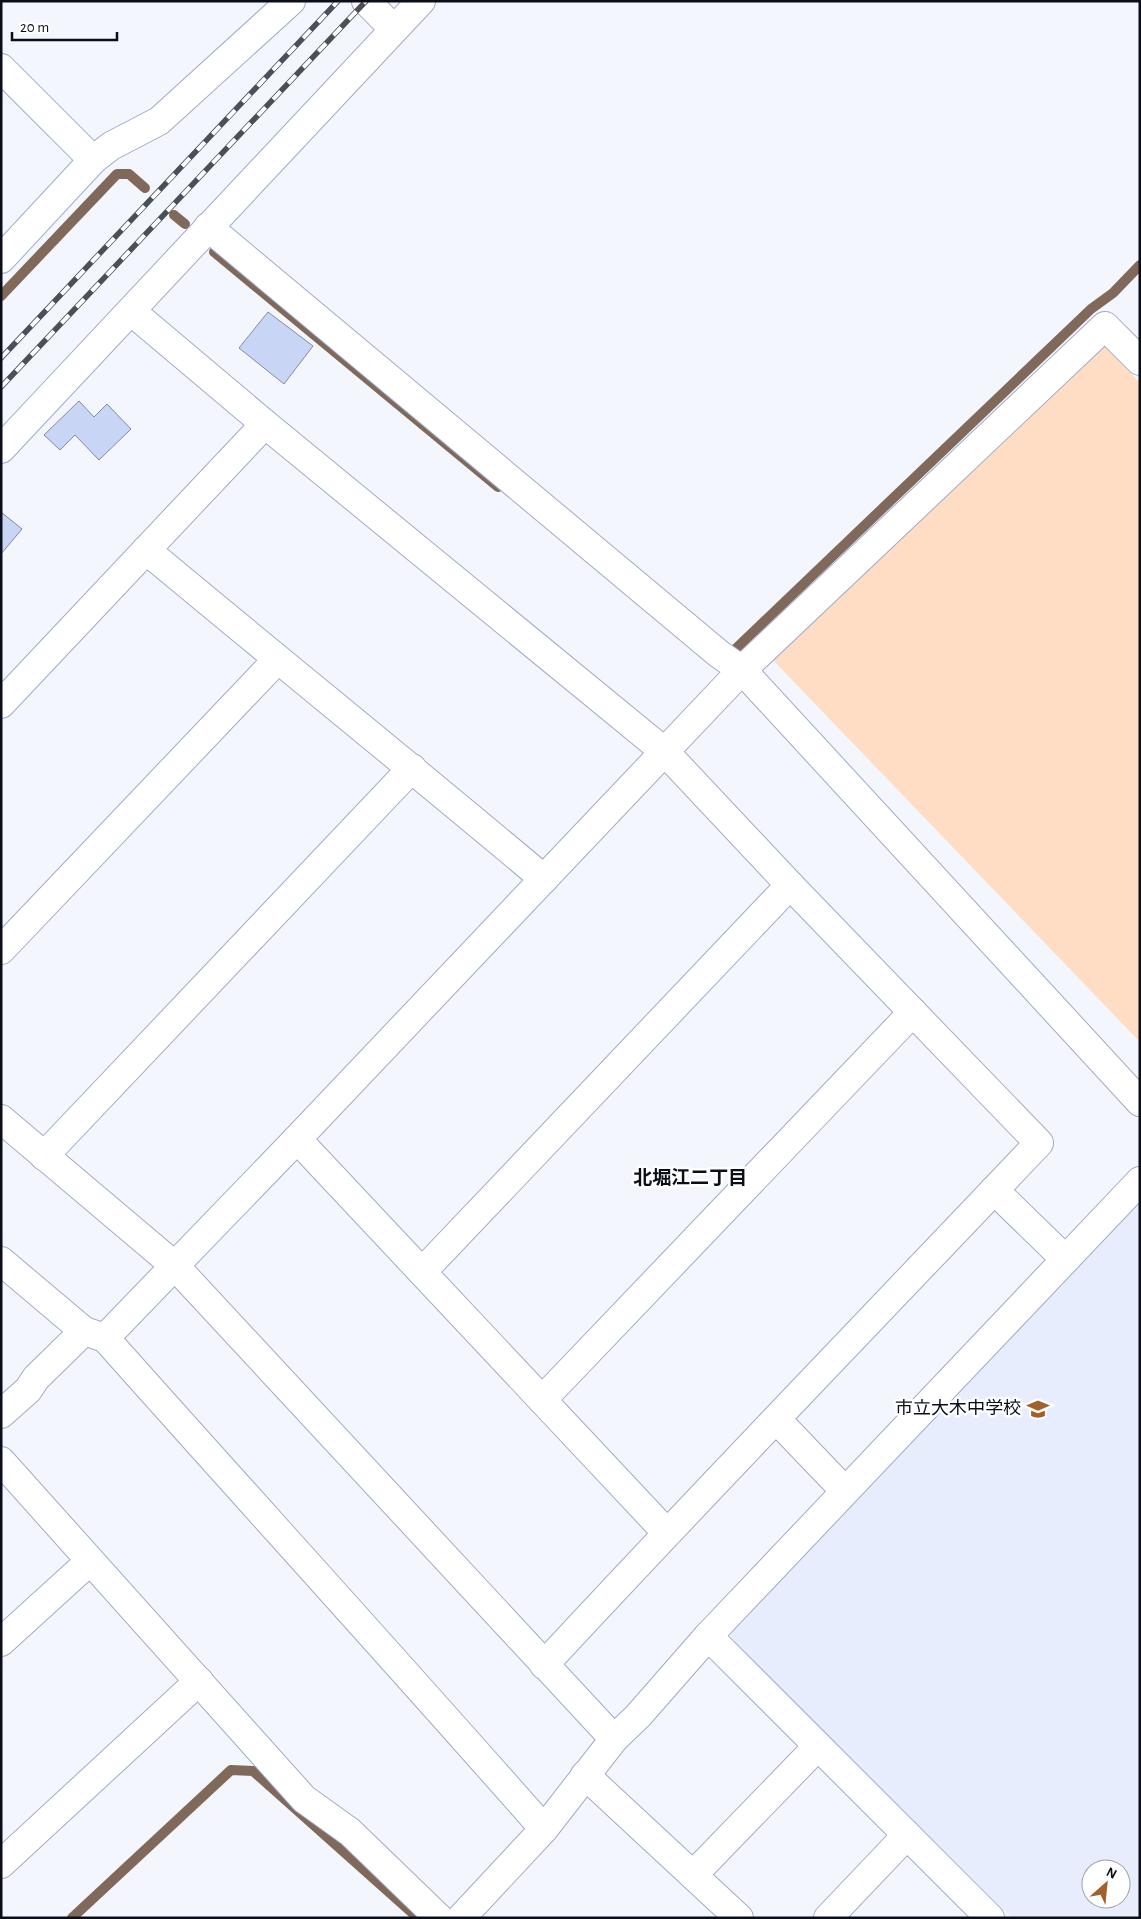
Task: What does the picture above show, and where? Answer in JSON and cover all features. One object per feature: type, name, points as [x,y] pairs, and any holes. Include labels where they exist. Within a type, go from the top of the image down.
[{"type":"street","points":[[1,259],[93,160],[111,146],[159,121],[291,1]]},
{"type":"street","points":[[366,1],[394,29]]},
{"type":"street","points":[[1,449],[421,1]]},
{"type":"street","points":[[1,68],[93,160]]},
{"type":"street","points":[[208,227],[731,662],[1140,1102]]},
{"type":"street","points":[[131,311],[265,424],[665,752],[790,886],[1039,1143],[667,1533],[544,1665]]},
{"type":"street","points":[[1,1414],[28,1390],[36,1378],[95,1335],[175,1266],[665,752],[731,662],[1105,326],[1140,361]]},
{"type":"street","points":[[1,704],[265,424]]},
{"type":"street","points":[[146,550],[544,879]]},
{"type":"street","points":[[1,950],[277,660]]},
{"type":"street","points":[[44,1156],[412,768]]},
{"type":"street","points":[[422,1272],[790,886]]},
{"type":"street","points":[[542,1400],[914,1012]]},
{"type":"street","points":[[1,1119],[175,1266],[614,1739]]},
{"type":"street","points":[[297,1139],[667,1533]]},
{"type":"street","points":[[461,1918],[544,1829],[614,1739],[638,1716],[708,1636],[1140,1181]]},
{"type":"street","points":[[994,1190],[1065,1259]]},
{"type":"street","points":[[1,1261],[95,1335],[401,1667],[544,1829]]},
{"type":"street","points":[[776,1420],[845,1491]]},
{"type":"street","points":[[1,1460],[304,1799],[350,1832],[439,1918]]},
{"type":"street","points":[[1,1642],[90,1561]]},
{"type":"street","points":[[708,1636],[990,1918]]},
{"type":"street","points":[[1,1864],[199,1682]]},
{"type":"street","points":[[693,1875],[818,1746]]},
{"type":"street","points":[[585,1775],[739,1918]]},
{"type":"street","points":[[828,1918],[906,1834]]},
{"type":"shaded area","points":[[1100,340],[1140,383],[1140,1042],[770,657]]},
{"type":"shaded area","name":"市立大木中学校","points":[[1140,1194],[1140,1918],[1012,1918],[731,1638],[731,1624]]},
{"type":"building","points":[[268,312],[313,346],[284,384],[239,348]]},
{"type":"building","points":[[79,401],[94,417],[107,404],[131,429],[99,460],[75,435],[60,450],[44,435]]},
{"type":"building","points":[[1,512],[22,529],[1,554]]},
{"type":"waterway","points":[[1,296],[117,174],[129,174],[145,188]]},
{"type":"waterway","points":[[174,215],[185,224]]},
{"type":"waterway","points":[[214,252],[498,487]]},
{"type":"waterway","points":[[726,658],[1091,309],[1113,293],[1140,265]]},
{"type":"waterway","points":[[72,1918],[231,1770],[253,1771],[418,1918]]},
{"type":"railway","points":[[1,358],[338,1]]},
{"type":"railway","points":[[1,387],[366,1]]},
{"type":"place","name":"市立大木中学校","points":[[1038,1409]]},
{"type":"district","name":"北堀江二丁目","points":[[690,1178]]}]
